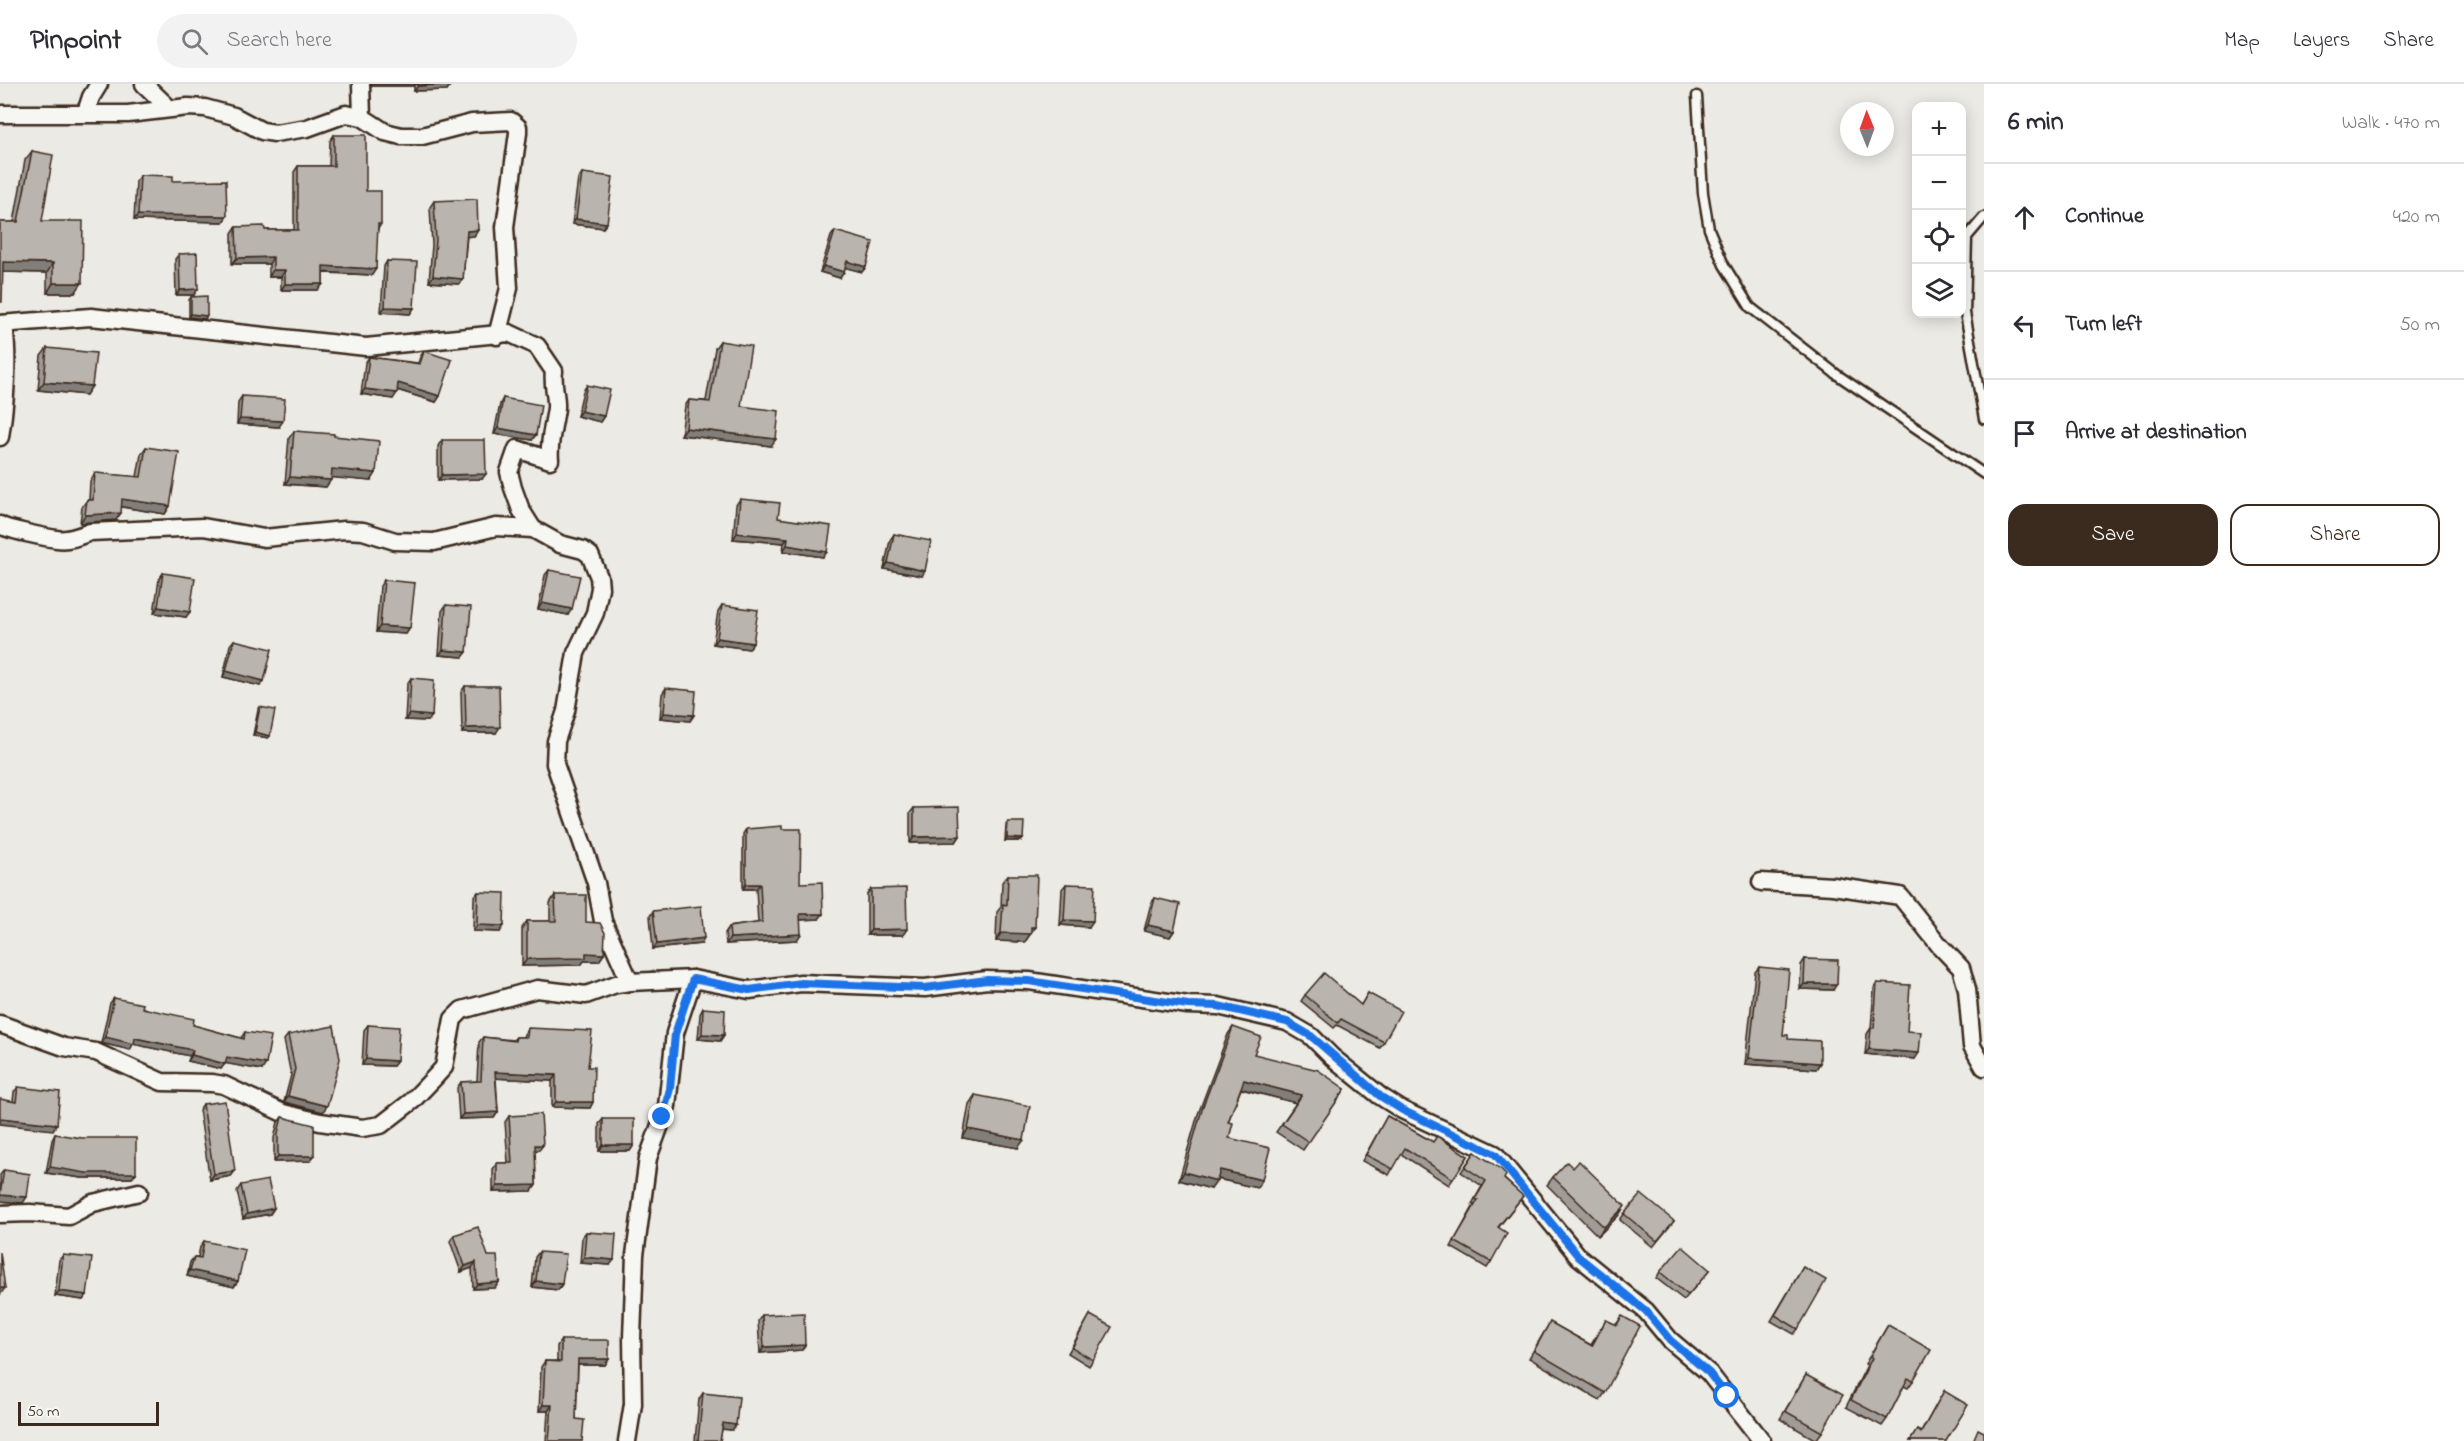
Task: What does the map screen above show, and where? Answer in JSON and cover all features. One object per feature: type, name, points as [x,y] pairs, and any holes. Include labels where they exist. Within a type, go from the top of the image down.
[{"type":"street","points":[[86,112],[99,84]]},
{"type":"street","points":[[144,84],[169,108]]},
{"type":"street","points":[[361,84],[362,117]]},
{"type":"street","points":[[0,114],[86,112],[129,114],[188,107],[218,111],[234,116],[262,131],[275,133],[307,128],[346,114],[362,117],[385,132],[401,136],[422,136],[472,123],[511,121],[518,127],[506,227],[509,288],[497,336]]},
{"type":"street","points":[[0,437],[8,364],[2,324],[92,317],[366,347],[468,336],[497,336],[509,333],[537,346],[555,371],[553,384],[556,408],[552,423],[550,460],[517,449],[510,465],[513,488],[533,529]]},
{"type":"street","points":[[0,525],[6,529],[30,532],[58,540],[90,532],[203,527],[264,538],[344,530],[363,531],[395,541],[434,542],[496,527],[533,529],[560,544],[583,550],[590,555],[599,577],[600,588],[595,613],[576,653],[566,711],[556,741],[555,764],[597,883],[603,921],[630,982]]},
{"type":"street","points":[[1761,882],[1852,888],[1901,896],[1940,946],[1961,968],[1967,989],[1972,1046],[1984,1067]]},
{"type":"street","points":[[627,1441],[633,1404],[632,1338],[635,1255],[648,1158],[667,1106],[675,1034],[693,979]]},
{"type":"street","points":[[0,1024],[64,1047],[96,1052],[162,1082],[224,1085],[283,1113],[320,1122],[362,1128],[381,1125],[400,1108],[412,1101],[435,1077],[444,1066],[453,1019],[462,1010],[537,989],[586,995],[616,984],[693,979],[749,990],[801,983],[925,988],[987,980],[1029,981],[1188,1005],[1218,1006],[1287,1022],[1311,1036],[1380,1096],[1402,1110],[1495,1154],[1579,1257],[1646,1311],[1670,1340],[1709,1373],[1762,1441]]},
{"type":"street","points":[[0,1214],[30,1212],[69,1216],[93,1203],[140,1192]]},
{"type":"lane","points":[[1697,96],[1703,193],[1709,229],[1724,265],[1750,307],[1836,375],[1984,474]]},
{"type":"lane","points":[[1984,217],[1967,237],[1965,313],[1984,420]]},
{"type":"building","points":[[418,84],[451,84],[418,86]]},
{"type":"building","points":[[334,135],[366,135],[366,191],[381,191],[381,224],[378,224],[376,269],[323,266],[323,284],[285,284],[285,270],[273,270],[273,257],[237,258],[236,227],[264,226],[265,230],[298,230],[298,166],[334,166]]},
{"type":"building","points":[[32,151],[53,155],[42,221],[83,221],[82,283],[53,283],[53,263],[3,262],[2,302],[0,302],[0,222],[18,222]]},
{"type":"building","points":[[582,173],[613,177],[607,223],[576,219]]},
{"type":"building","points":[[140,175],[173,176],[173,181],[226,180],[227,216],[138,215]]},
{"type":"building","points":[[477,199],[478,230],[467,231],[463,279],[433,276],[436,240],[434,201]]},
{"type":"building","points":[[835,231],[873,242],[866,267],[847,261],[844,272],[824,266]]},
{"type":"building","points":[[197,253],[198,289],[180,290],[179,254]]},
{"type":"building","points":[[387,261],[417,262],[414,308],[385,307]]},
{"type":"building","points":[[207,296],[207,316],[191,314],[191,297]]},
{"type":"building","points":[[720,341],[751,346],[741,406],[779,411],[776,439],[686,428],[689,400],[710,402]]},
{"type":"building","points":[[47,348],[96,353],[92,386],[44,382]]},
{"type":"building","points":[[424,351],[452,360],[440,396],[398,383],[397,393],[365,389],[369,357],[420,364]]},
{"type":"building","points":[[587,385],[610,390],[604,416],[581,411]]},
{"type":"building","points":[[242,396],[285,399],[283,421],[240,419]]},
{"type":"building","points":[[503,398],[541,405],[536,435],[498,428]]},
{"type":"building","points":[[294,431],[379,441],[376,473],[332,469],[331,480],[290,477]]},
{"type":"building","points":[[442,440],[485,440],[486,474],[442,475]]},
{"type":"building","points":[[146,447],[179,452],[170,506],[122,499],[121,513],[85,515],[87,500],[93,500],[95,473],[141,477]]},
{"type":"building","points":[[740,499],[780,503],[778,518],[831,526],[827,552],[787,545],[788,538],[737,533]]},
{"type":"building","points":[[894,534],[931,541],[925,571],[888,563]]},
{"type":"building","points":[[549,570],[580,576],[572,609],[542,603]]},
{"type":"building","points":[[163,573],[195,578],[190,612],[158,607]]},
{"type":"building","points":[[384,580],[415,583],[410,628],[380,626]]},
{"type":"building","points":[[446,605],[471,607],[467,652],[443,650]]},
{"type":"building","points":[[722,605],[758,610],[753,643],[717,638]]},
{"type":"building","points":[[234,640],[272,649],[264,681],[226,671]]},
{"type":"building","points":[[411,678],[434,680],[432,716],[409,714]]},
{"type":"building","points":[[465,686],[499,686],[500,727],[466,728]]},
{"type":"building","points":[[666,688],[696,691],[694,715],[664,713]]},
{"type":"building","points":[[260,707],[275,710],[270,736],[255,732]]},
{"type":"building","points":[[959,807],[960,836],[914,837],[914,808]]},
{"type":"building","points":[[1008,822],[1024,822],[1023,839],[1007,838]]},
{"type":"building","points":[[782,826],[782,829],[801,829],[800,883],[822,882],[823,914],[800,914],[801,934],[730,938],[729,927],[762,922],[760,884],[746,884],[746,829]]},
{"type":"building","points":[[1008,875],[1037,875],[1035,927],[1031,927],[1031,934],[1001,933],[1003,904],[1007,905]]},
{"type":"building","points":[[1066,884],[1095,885],[1093,921],[1064,920]]},
{"type":"building","points":[[906,888],[907,929],[871,930],[871,889]]},
{"type":"building","points":[[478,892],[505,893],[504,926],[477,925]]},
{"type":"building","points":[[555,895],[586,895],[586,922],[600,923],[605,933],[604,954],[586,953],[586,958],[527,959],[527,921],[556,921]]},
{"type":"building","points":[[1155,898],[1180,904],[1174,931],[1148,925]]},
{"type":"building","points":[[701,906],[704,938],[657,944],[653,911]]},
{"type":"building","points":[[1805,959],[1838,960],[1837,984],[1804,984]]},
{"type":"building","points":[[1759,967],[1789,970],[1783,1035],[1788,1035],[1788,1039],[1820,1041],[1820,1063],[1749,1058]]},
{"type":"building","points":[[1324,973],[1361,1005],[1368,993],[1401,1011],[1384,1042],[1341,1019],[1338,1023],[1305,995]]},
{"type":"building","points":[[1877,983],[1910,985],[1907,1031],[1921,1032],[1919,1053],[1869,1049],[1871,1028],[1874,1028]]},
{"type":"building","points":[[114,998],[143,1004],[142,1008],[194,1019],[193,1025],[244,1039],[245,1032],[271,1036],[266,1064],[227,1057],[225,1064],[192,1055],[193,1050],[135,1038],[134,1044],[105,1037]]},
{"type":"building","points":[[703,1008],[725,1010],[724,1035],[702,1034]]},
{"type":"building","points":[[368,1025],[399,1027],[397,1061],[366,1059]]},
{"type":"building","points":[[334,1026],[340,1059],[327,1106],[288,1096],[295,1069],[288,1035]]},
{"type":"building","points":[[1233,1027],[1261,1037],[1254,1054],[1318,1070],[1345,1089],[1309,1142],[1282,1124],[1302,1095],[1244,1080],[1228,1122],[1233,1123],[1229,1138],[1270,1148],[1262,1180],[1220,1170],[1217,1181],[1184,1172],[1203,1106]]},
{"type":"building","points":[[528,1028],[592,1031],[588,1067],[594,1067],[593,1102],[556,1102],[556,1075],[495,1072],[498,1112],[463,1114],[461,1082],[481,1081],[483,1037],[515,1041],[516,1037],[527,1037]]},
{"type":"building","points":[[18,1087],[60,1092],[57,1124],[0,1118],[0,1099],[16,1102]]},
{"type":"building","points":[[975,1095],[1030,1106],[1024,1140],[968,1129]]},
{"type":"building","points":[[225,1101],[235,1171],[214,1174],[203,1104]]},
{"type":"building","points":[[541,1114],[543,1145],[535,1145],[536,1185],[497,1186],[497,1163],[512,1163],[509,1116]]},
{"type":"building","points":[[1387,1116],[1433,1142],[1437,1136],[1468,1156],[1453,1179],[1405,1148],[1393,1169],[1366,1155]]},
{"type":"building","points":[[282,1117],[314,1125],[314,1156],[278,1156],[278,1133]]},
{"type":"building","points":[[603,1119],[634,1119],[634,1145],[603,1145]]},
{"type":"building","points":[[55,1134],[82,1138],[136,1138],[136,1173],[86,1173],[50,1167]]},
{"type":"building","points":[[1475,1152],[1502,1170],[1506,1175],[1504,1179],[1523,1196],[1498,1227],[1507,1233],[1491,1262],[1454,1241],[1478,1200],[1475,1199],[1486,1181],[1465,1167]]},
{"type":"building","points":[[1579,1161],[1625,1206],[1604,1227],[1553,1177],[1567,1162],[1573,1168]]},
{"type":"building","points":[[4,1170],[30,1174],[27,1197],[0,1195]]},
{"type":"building","points":[[268,1180],[274,1208],[247,1214],[241,1185]]},
{"type":"building","points":[[1641,1194],[1674,1221],[1657,1241],[1624,1214]]},
{"type":"building","points":[[478,1227],[488,1256],[497,1256],[499,1282],[477,1284],[476,1262],[465,1266],[454,1235]]},
{"type":"building","points":[[586,1232],[616,1234],[614,1260],[584,1257]]},
{"type":"building","points":[[204,1241],[245,1250],[238,1281],[190,1270],[194,1257],[201,1258]]},
{"type":"building","points":[[1682,1246],[1710,1270],[1688,1295],[1660,1272]]},
{"type":"building","points":[[0,1252],[5,1288],[0,1288]]},
{"type":"building","points":[[539,1252],[566,1254],[562,1284],[536,1281]]},
{"type":"building","points":[[63,1255],[92,1258],[87,1295],[59,1291]]},
{"type":"building","points":[[1803,1267],[1826,1280],[1798,1329],[1775,1315]]},
{"type":"building","points":[[804,1313],[805,1345],[764,1347],[762,1315]]},
{"type":"building","points":[[1090,1315],[1112,1327],[1093,1360],[1072,1348]]},
{"type":"building","points":[[1622,1316],[1640,1326],[1605,1393],[1534,1351],[1550,1322],[1592,1346],[1606,1320],[1617,1325]]},
{"type":"building","points":[[1888,1325],[1931,1350],[1913,1381],[1908,1378],[1887,1419],[1851,1400],[1872,1358],[1870,1356]]},
{"type":"building","points":[[561,1340],[609,1340],[609,1359],[578,1359],[576,1419],[584,1420],[582,1441],[549,1441],[552,1405],[543,1405],[545,1361],[561,1362]]},
{"type":"building","points":[[1806,1375],[1843,1395],[1822,1432],[1785,1411]]},
{"type":"building","points":[[1944,1391],[1968,1405],[1946,1441],[1910,1441],[1917,1430],[1921,1433]]},
{"type":"building","points":[[703,1393],[739,1397],[736,1425],[723,1423],[720,1441],[698,1441]]},
{"type":"building","points":[[1978,1429],[1984,1432],[1984,1441],[1973,1441]]},
{"type":"route","points":[[662,1117],[670,1089],[675,1034],[693,979],[749,990],[801,983],[925,988],[987,980],[1029,981],[1188,1005],[1218,1006],[1257,1014],[1287,1022],[1311,1036],[1356,1077],[1402,1110],[1495,1154],[1579,1257],[1646,1311],[1670,1340],[1709,1373],[1727,1396]]}]
